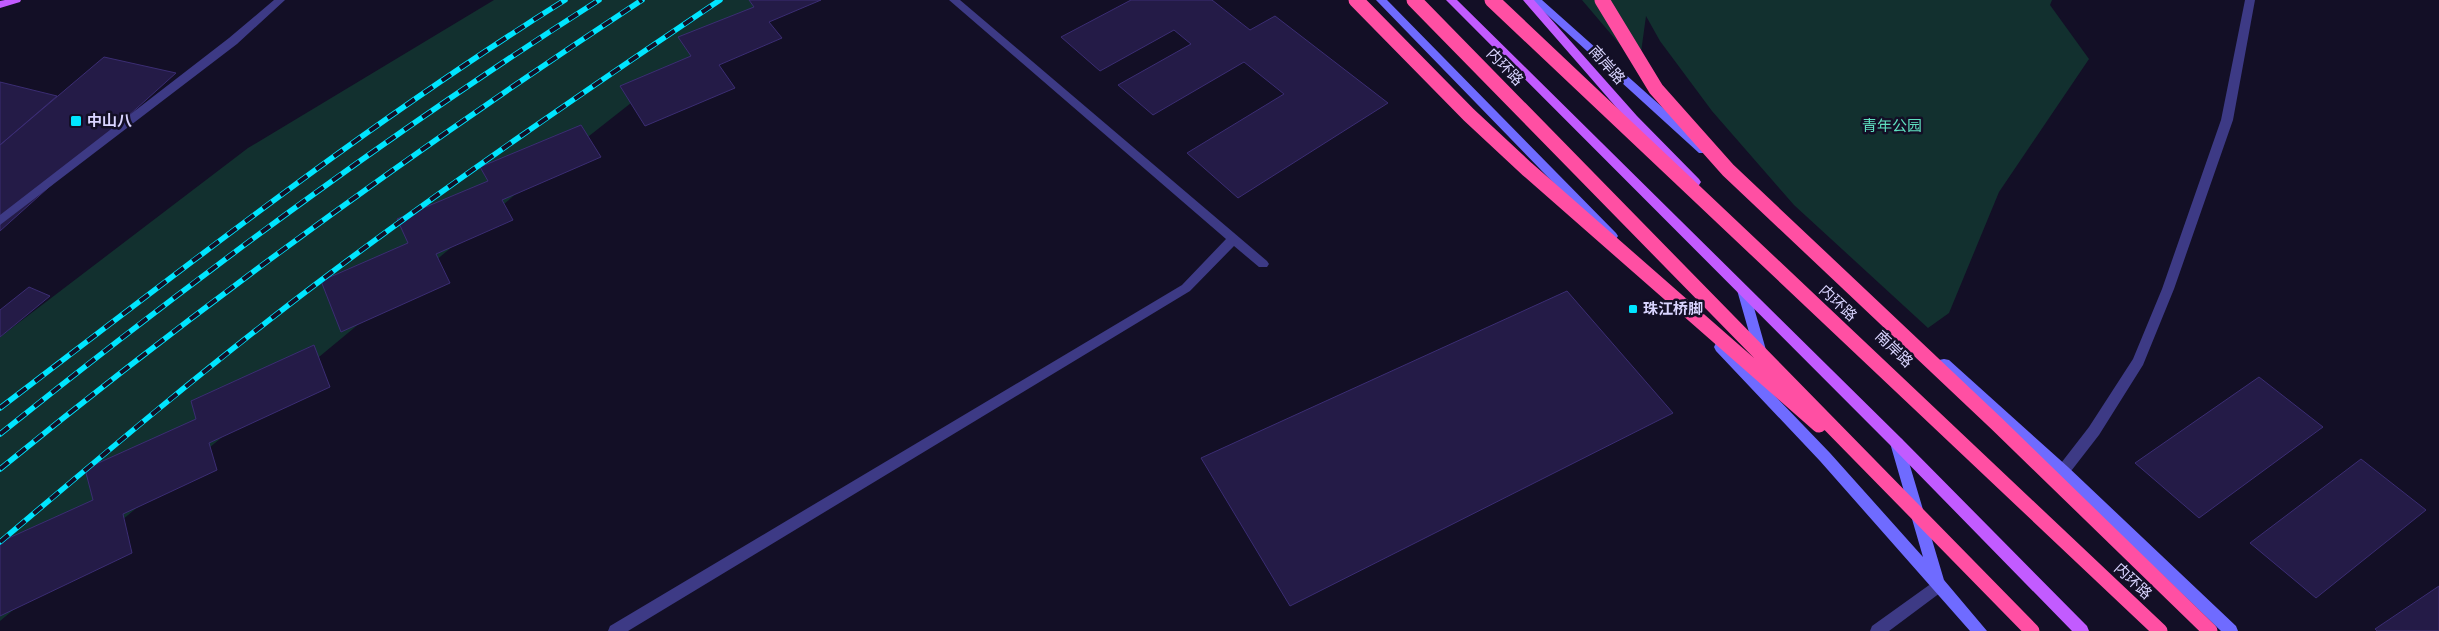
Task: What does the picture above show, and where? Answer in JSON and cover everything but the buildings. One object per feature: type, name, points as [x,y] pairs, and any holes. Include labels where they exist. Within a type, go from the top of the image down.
[{"type":"highway","points":[[1356,0],[1469,115],[1527,169],[1704,326],[1895,490]]},
{"type":"highway","name":"内环路","points":[[1414,0],[2032,631]]},
{"type":"highway","name":"内环路","points":[[1492,0],[2160,631]]},
{"type":"highway","points":[[1602,0],[1656,89],[1728,170],[2004,431],[2210,631]]},
{"type":"main road","points":[[0,5],[16,0]]},
{"type":"main road","points":[[1381,0],[1776,405],[1980,631]]},
{"type":"main road","points":[[1451,0],[1898,444],[2082,631]]},
{"type":"main road","name":"南岸路","points":[[1528,0],[1633,119],[1688,176],[1852,330],[2160,631]]},
{"type":"main road","points":[[1536,0],[2063,471],[2231,631]]},
{"type":"main road","points":[[1743,290],[1776,405]]},
{"type":"main road","points":[[1898,444],[1939,585]]},
{"type":"street","points":[[0,221],[233,41],[280,0]]},
{"type":"street","points":[[954,0],[1263,264]]},
{"type":"street","points":[[2063,471],[2094,431],[2138,361],[2168,289],[2227,120],[2251,1]]},
{"type":"street","points":[[615,631],[1186,288],[1233,239]]},
{"type":"street","points":[[1877,631],[1939,585]]},
{"type":"green space","points":[[494,0],[762,0],[528,184],[0,621],[0,337],[248,148]]},
{"type":"green space","name":"青年公园","points":[[1582,0],[2052,0],[2050,5],[2089,59],[1999,192],[1949,313],[1928,328],[1794,205],[1712,111],[1660,41],[1646,16],[1639,67]]},
{"type":"railway","points":[[0,408],[208,249],[348,146],[492,47],[565,0]]},
{"type":"railway","points":[[0,434],[219,264],[294,209],[444,102],[599,0]]},
{"type":"railway","points":[[0,469],[156,345],[315,226],[477,111],[642,0]]},
{"type":"railway","points":[[0,542],[118,442],[320,281],[468,173],[720,0]]},
{"type":"place","name":"中山八","points":[[76,121]]},
{"type":"place","name":"珠江桥脚","points":[[1633,309]]}]
